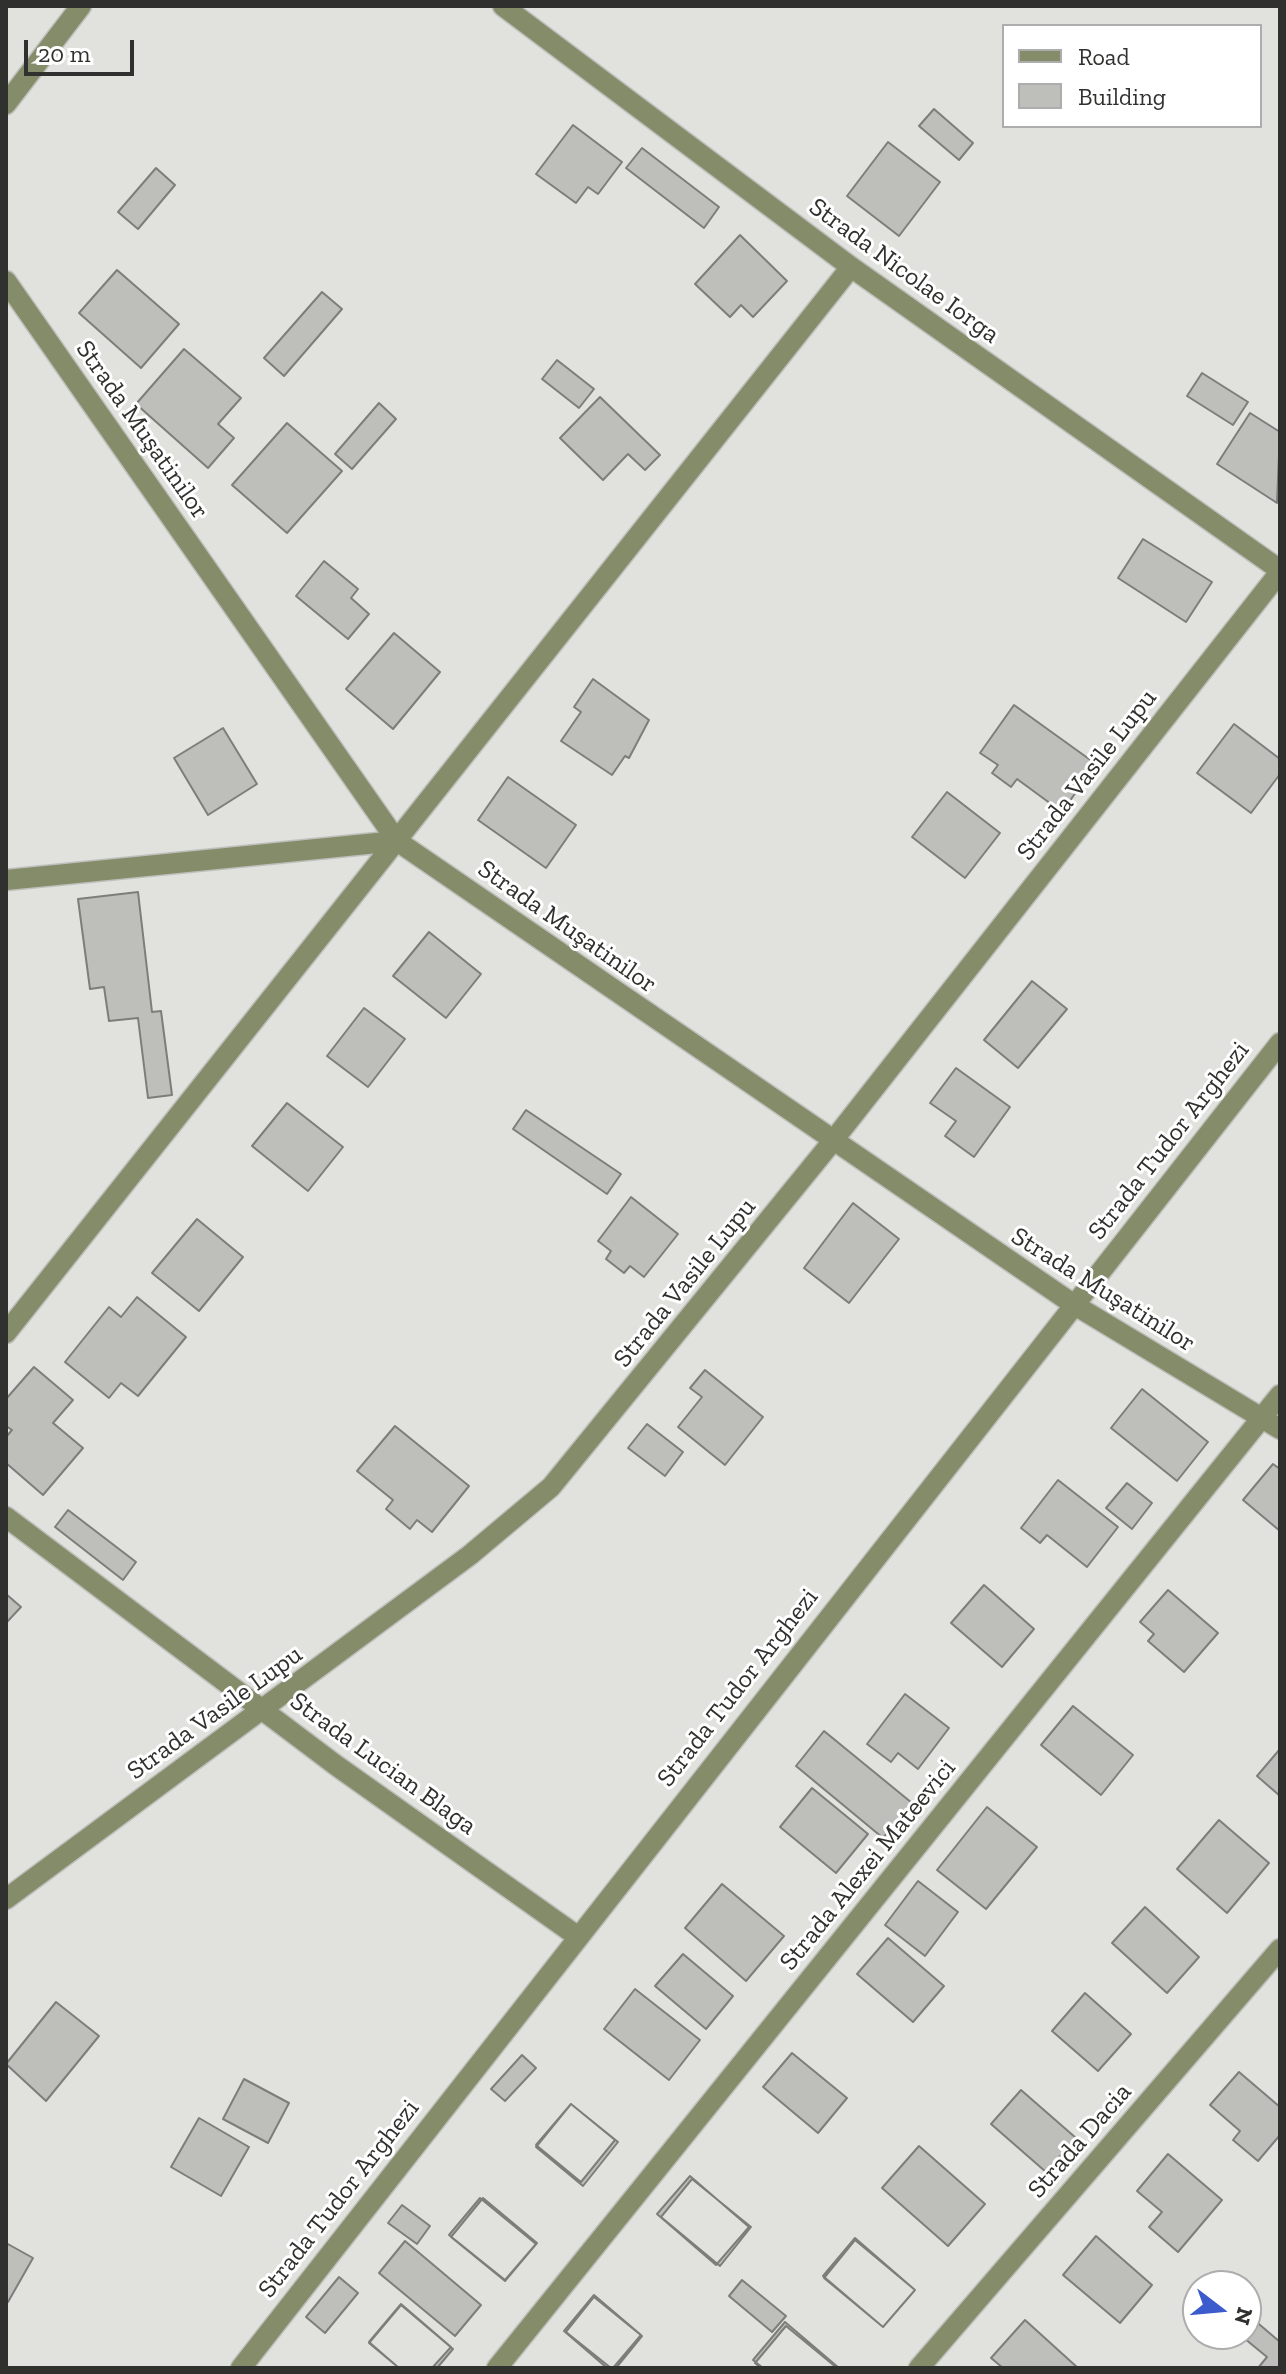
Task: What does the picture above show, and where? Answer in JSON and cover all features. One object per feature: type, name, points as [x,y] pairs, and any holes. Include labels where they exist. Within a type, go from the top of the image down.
[{"type":"street","points":[[6,104],[81,6]]},
{"type":"street","name":"Strada Nicolae Iorga","points":[[503,6],[851,267],[1280,571]]},
{"type":"street","points":[[6,1333],[851,267]]},
{"type":"street","name":"Strada Muşatinilor","points":[[6,281],[397,841],[832,1142],[1073,1304],[1280,1429]]},
{"type":"street","name":"Strada Vasile Lupu","points":[[6,1899],[470,1555],[551,1487],[832,1142],[1280,571]]},
{"type":"street","points":[[6,880],[397,841]]},
{"type":"street","name":"Strada Tudor Arghezi","points":[[241,2368],[1280,1043]]},
{"type":"street","name":"Strada Alexei Mateevici","points":[[497,2368],[1280,1395]]},
{"type":"street","name":"Strada Lucian Blaga","points":[[6,1517],[264,1710],[577,1936]]},
{"type":"street","name":"Strada Dacia","points":[[919,2368],[1280,1949]]},
{"type":"building","points":[[934,109],[973,143],[959,160],[919,126]]},
{"type":"building","points":[[573,125],[622,162],[598,194],[588,187],[576,203],[536,174]]},
{"type":"building","points":[[888,142],[940,182],[899,236],[847,196]]},
{"type":"building","points":[[642,148],[719,207],[704,228],[626,168]]},
{"type":"building","points":[[156,168],[175,185],[138,229],[118,212]]},
{"type":"building","points":[[740,235],[787,281],[753,317],[741,305],[730,317],[695,284]]},
{"type":"building","points":[[117,270],[179,324],[141,368],[79,313]]},
{"type":"building","points":[[322,292],[342,309],[284,376],[264,358]]},
{"type":"building","points":[[184,349],[241,398],[218,424],[234,438],[208,468],[136,404]]},
{"type":"building","points":[[557,360],[594,389],[579,408],[542,379]]},
{"type":"building","points":[[1202,373],[1248,402],[1233,425],[1187,396]]},
{"type":"building","points":[[600,397],[660,455],[645,470],[628,454],[603,480],[560,438]]},
{"type":"building","points":[[379,403],[396,419],[352,469],[335,454]]},
{"type":"building","points":[[1250,413],[1280,432],[1277,503],[1217,464]]},
{"type":"building","points":[[287,423],[342,471],[287,533],[232,485]]},
{"type":"building","points":[[1143,539],[1212,582],[1186,622],[1118,578]]},
{"type":"building","points":[[324,561],[358,589],[351,598],[369,614],[348,639],[296,596]]},
{"type":"building","points":[[394,633],[440,672],[393,729],[346,689]]},
{"type":"building","points":[[593,679],[649,720],[629,758],[625,756],[612,775],[561,741],[581,712],[574,707]]},
{"type":"building","points":[[1014,705],[1096,764],[1062,812],[1017,779],[1011,787],[992,773],[998,765],[980,753]]},
{"type":"building","points":[[1234,724],[1280,759],[1280,774],[1251,813],[1197,773]]},
{"type":"building","points":[[223,728],[257,784],[208,815],[174,758]]},
{"type":"building","points":[[508,777],[576,825],[546,868],[478,820]]},
{"type":"building","points":[[947,792],[1000,833],[965,878],[912,837]]},
{"type":"building","points":[[138,892],[152,1012],[161,1011],[172,1095],[148,1098],[138,1018],[109,1021],[104,987],[90,989],[78,899]]},
{"type":"building","points":[[429,932],[481,974],[446,1018],[393,976]]},
{"type":"building","points":[[1032,981],[1067,1009],[1018,1068],[984,1040]]},
{"type":"building","points":[[364,1008],[405,1039],[368,1087],[327,1056]]},
{"type":"building","points":[[956,1068],[1010,1107],[974,1157],[945,1136],[956,1121],[930,1103]]},
{"type":"building","points":[[287,1103],[343,1147],[308,1191],[252,1146]]},
{"type":"building","points":[[526,1110],[621,1174],[607,1194],[513,1129]]},
{"type":"building","points":[[631,1197],[678,1234],[644,1277],[630,1266],[624,1273],[606,1259],[611,1251],[598,1241]]},
{"type":"building","points":[[853,1203],[899,1239],[849,1303],[804,1268]]},
{"type":"building","points":[[197,1219],[243,1257],[199,1311],[152,1273]]},
{"type":"building","points":[[137,1297],[186,1337],[138,1396],[121,1383],[109,1398],[65,1362],[109,1307],[121,1317]]},
{"type":"building","points":[[34,1367],[73,1400],[53,1423],[83,1448],[43,1495],[6,1463],[6,1437],[12,1430],[6,1426],[6,1399]]},
{"type":"building","points":[[705,1370],[763,1417],[725,1465],[678,1427],[702,1397],[690,1388]]},
{"type":"building","points":[[1142,1389],[1208,1442],[1177,1481],[1111,1428]]},
{"type":"building","points":[[647,1424],[683,1452],[665,1476],[628,1448]]},
{"type":"building","points":[[395,1426],[469,1486],[432,1532],[417,1520],[410,1529],[386,1509],[393,1500],[357,1471]]},
{"type":"building","points":[[1273,1464],[1280,1469],[1280,1531],[1243,1500]]},
{"type":"building","points":[[1058,1480],[1118,1527],[1087,1567],[1047,1535],[1040,1543],[1021,1528]]},
{"type":"building","points":[[1127,1483],[1152,1503],[1132,1529],[1106,1508]]},
{"type":"building","points":[[68,1510],[136,1562],[123,1580],[55,1527]]},
{"type":"building","points":[[984,1585],[1034,1629],[1002,1667],[951,1623]]},
{"type":"building","points":[[1168,1590],[1218,1633],[1184,1672],[1148,1641],[1154,1634],[1140,1622]]},
{"type":"building","points":[[6,1594],[21,1607],[6,1623]]},
{"type":"building","points":[[905,1694],[949,1728],[918,1769],[898,1753],[891,1762],[867,1744]]},
{"type":"building","points":[[1073,1706],[1133,1755],[1101,1795],[1041,1745]]},
{"type":"building","points":[[824,1731],[912,1803],[883,1838],[796,1766]]},
{"type":"building","points":[[1280,1749],[1280,1796],[1257,1776]]},
{"type":"building","points":[[812,1788],[868,1834],[836,1873],[780,1827]]},
{"type":"building","points":[[987,1807],[1037,1847],[986,1909],[937,1870]]},
{"type":"building","points":[[1219,1820],[1269,1863],[1227,1913],[1177,1869]]},
{"type":"building","points":[[918,1881],[958,1912],[925,1956],[885,1925]]},
{"type":"building","points":[[722,1884],[784,1936],[746,1981],[685,1928]]},
{"type":"building","points":[[1145,1907],[1199,1957],[1167,1993],[1112,1943]]},
{"type":"building","points":[[888,1938],[944,1986],[913,2022],[857,1974]]},
{"type":"building","points":[[683,1954],[733,1996],[706,2029],[655,1986]]},
{"type":"building","points":[[635,1989],[700,2040],[669,2080],[604,2029]]},
{"type":"building","points":[[1085,1993],[1131,2034],[1098,2071],[1052,2031]]},
{"type":"building","points":[[56,2002],[99,2036],[46,2101],[6,2064]]},
{"type":"building","points":[[792,2053],[847,2098],[818,2133],[763,2087]]},
{"type":"building","points":[[522,2055],[536,2068],[505,2101],[491,2089]]},
{"type":"building","points":[[1239,2072],[1280,2107],[1280,2135],[1258,2161],[1233,2140],[1240,2131],[1210,2105]]},
{"type":"building","points":[[244,2079],[289,2103],[268,2143],[223,2119]]},
{"type":"building","points":[[1021,2090],[1076,2138],[1046,2172],[991,2124]]},
{"type":"building","points":[[571,2104],[618,2142],[583,2186],[536,2147]]},
{"type":"building","points":[[571,2104],[615,2140],[581,2182],[536,2145]]},
{"type":"building","points":[[199,2118],[249,2147],[221,2196],[171,2167]]},
{"type":"building","points":[[919,2146],[985,2204],[948,2246],[882,2188]]},
{"type":"building","points":[[1168,2154],[1222,2200],[1178,2252],[1149,2227],[1162,2212],[1137,2191]]},
{"type":"building","points":[[690,2176],[749,2227],[716,2265],[657,2214]]},
{"type":"building","points":[[692,2179],[751,2227],[720,2266],[661,2217]]},
{"type":"building","points":[[480,2198],[536,2244],[505,2280],[449,2235]]},
{"type":"building","points":[[483,2198],[537,2243],[505,2281],[451,2237]]},
{"type":"building","points":[[402,2205],[430,2226],[417,2244],[388,2223]]},
{"type":"building","points":[[1096,2236],[1152,2285],[1120,2323],[1063,2275]]},
{"type":"building","points":[[855,2238],[915,2290],[883,2327],[823,2276]]},
{"type":"building","points":[[855,2240],[915,2290],[883,2327],[824,2278]]},
{"type":"building","points":[[405,2241],[481,2305],[455,2336],[379,2273]]},
{"type":"building","points":[[6,2243],[33,2258],[8,2302],[6,2301]]},
{"type":"building","points":[[339,2277],[358,2293],[325,2333],[306,2317]]},
{"type":"building","points":[[742,2280],[786,2316],[772,2332],[729,2296]]},
{"type":"building","points":[[594,2295],[641,2335],[613,2368],[607,2368],[564,2331]]},
{"type":"building","points":[[594,2297],[642,2336],[616,2368],[611,2368],[566,2332]]},
{"type":"building","points":[[401,2304],[451,2347],[432,2368],[399,2368],[369,2342]]},
{"type":"building","points":[[401,2305],[453,2349],[437,2368],[399,2368],[369,2343]]},
{"type":"building","points":[[1025,2320],[1078,2368],[1003,2368],[991,2358]]},
{"type":"building","points":[[785,2322],[839,2368],[763,2368],[753,2360]]},
{"type":"building","points":[[786,2326],[837,2368],[761,2368],[755,2363]]},
{"type":"building","points":[[1262,2327],[1280,2342],[1280,2368],[1258,2368],[1267,2357],[1258,2350],[1262,2350]]}]
